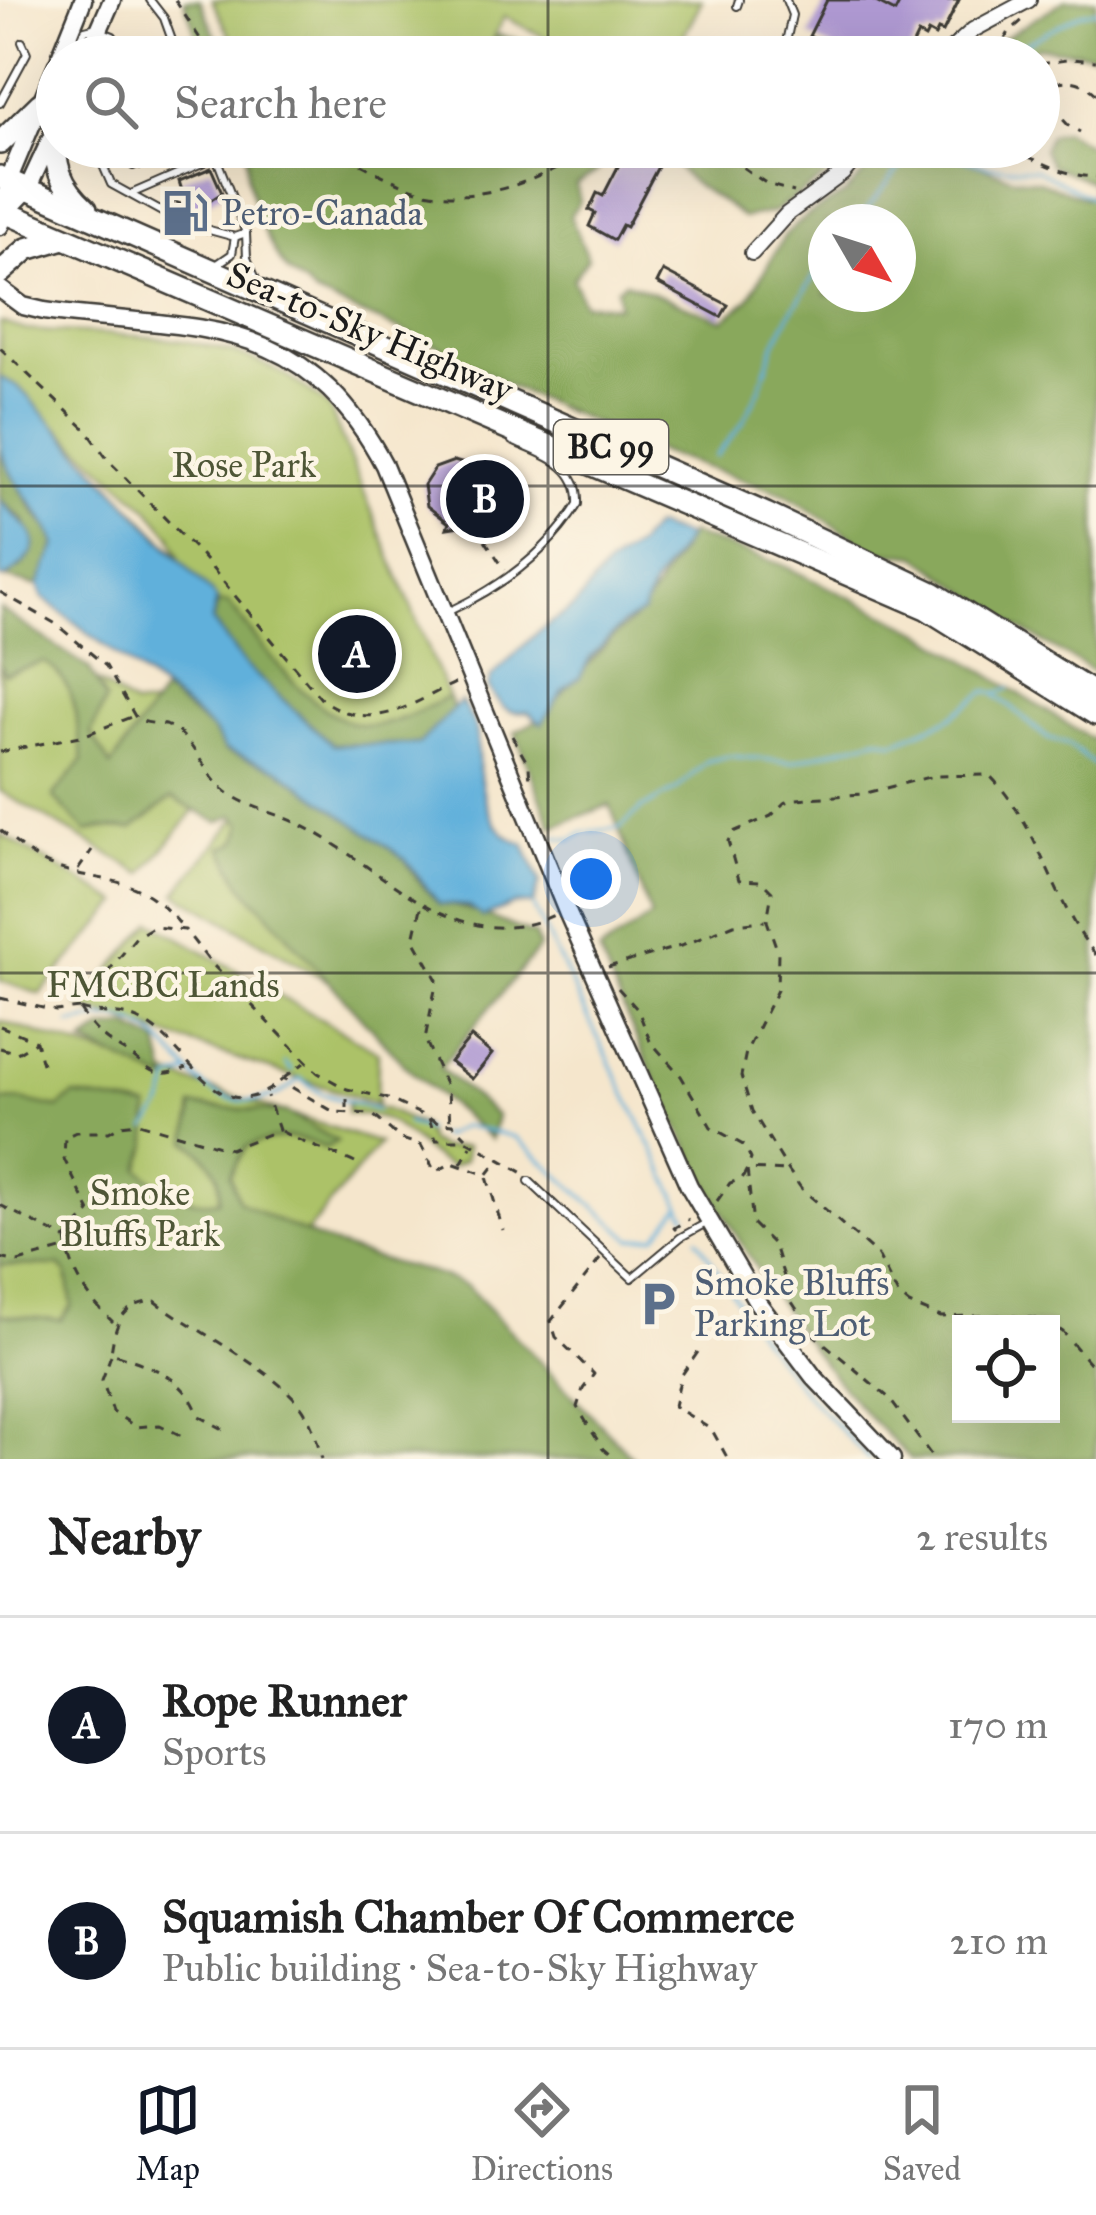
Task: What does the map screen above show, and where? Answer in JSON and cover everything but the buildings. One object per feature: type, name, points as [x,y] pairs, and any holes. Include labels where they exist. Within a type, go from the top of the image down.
[{"type":"highway","points":[[0,143],[36,108]]},
{"type":"highway","points":[[57,168],[82,206],[111,228]]},
{"type":"highway","name":"Sea-to-Sky Highway","points":[[12,183],[766,514],[933,593],[1096,695]]},
{"type":"highway","name":"Sea-to-Sky Highway","points":[[2,216],[411,383],[926,608],[1096,714]]},
{"type":"highway","points":[[0,273],[27,249],[64,238]]},
{"type":"street","points":[[69,36],[83,0]]},
{"type":"street","points":[[96,36],[112,0]]},
{"type":"street","points":[[966,36],[1029,8]]},
{"type":"street","points":[[2,216],[36,115]]},
{"type":"street","points":[[12,183],[36,153]]},
{"type":"street","points":[[752,253],[787,214],[847,168]]},
{"type":"street","points":[[0,289],[23,306],[44,311],[200,326],[262,344],[306,369],[346,403],[384,465],[566,909],[688,1186],[710,1214],[758,1303],[813,1376],[892,1459]]},
{"type":"lane","points":[[151,0],[170,36]]},
{"type":"lane","points":[[786,0],[792,15],[787,36]]},
{"type":"lane","points":[[82,36],[85,30],[99,28],[113,36]]},
{"type":"lane","points":[[0,103],[27,53],[22,43]]},
{"type":"lane","points":[[104,168],[110,184],[180,222],[235,237],[246,233]]},
{"type":"lane","points":[[133,193],[191,168]]},
{"type":"lane","points":[[220,168],[246,233],[254,278],[268,296]]},
{"type":"lane","points":[[208,270],[232,254],[235,237]]},
{"type":"lane","points":[[411,383],[451,414],[556,461],[575,481],[579,497],[574,511],[534,557],[509,577],[445,613]]},
{"type":"lane","points":[[529,1181],[632,1279],[710,1214]]},
{"type":"path","points":[[175,0],[198,36]]},
{"type":"path","points":[[1008,36],[1029,8]]},
{"type":"path","points":[[1060,60],[1096,61]]},
{"type":"path","points":[[1060,81],[1083,83],[1096,94]]},
{"type":"path","points":[[1060,116],[1081,132]]},
{"type":"path","points":[[372,168],[418,190],[453,193],[523,185],[562,168]]},
{"type":"path","points":[[743,168],[767,184],[812,195]]},
{"type":"path","points":[[1049,168],[1096,177]]},
{"type":"path","points":[[0,348],[86,429],[108,460],[201,555],[322,700],[340,712],[369,718],[391,713],[464,679]]},
{"type":"path","points":[[485,540],[509,577]]},
{"type":"path","points":[[0,592],[56,624],[106,666],[134,716],[140,722],[174,728],[224,790],[300,824],[373,868],[422,907],[494,926],[530,924],[566,909]]},
{"type":"path","points":[[0,752],[85,735],[134,716]]},
{"type":"path","points":[[504,723],[530,766],[530,790]]},
{"type":"path","points":[[1096,956],[1018,807],[989,775],[933,776],[862,794],[796,799],[733,832],[728,849],[739,880],[761,881],[772,892],[766,921],[779,962],[777,990],[746,1052],[741,1076],[752,1112],[789,1172],[878,1256],[898,1295],[909,1304],[941,1317],[1043,1319],[1063,1332],[1096,1371]]},
{"type":"path","points":[[0,830],[48,864],[134,886],[164,906],[209,962],[305,1062],[347,1090],[452,1124],[470,1141],[522,1170],[529,1181]]},
{"type":"path","points":[[77,872],[92,850]]},
{"type":"path","points":[[422,907],[414,939],[437,980],[438,991],[425,1039],[448,1091],[452,1124]]},
{"type":"path","points":[[605,968],[734,924],[766,921]]},
{"type":"path","points":[[79,1008],[136,937],[153,927],[185,930]]},
{"type":"path","points":[[617,986],[638,1010],[650,1041],[681,1076],[711,1127],[745,1146],[752,1159],[742,1179],[730,1183],[710,1214]]},
{"type":"path","points":[[0,998],[56,1011],[79,1008],[100,1016],[136,1018],[163,1034],[209,1086],[234,1097],[266,1095],[305,1062]]},
{"type":"path","points":[[79,1008],[97,1034],[147,1070],[166,1075],[189,1067]]},
{"type":"path","points":[[136,1018],[137,1010]]},
{"type":"path","points":[[0,1026],[36,1040]]},
{"type":"path","points":[[0,1049],[16,1054],[36,1040]]},
{"type":"path","points":[[36,1040],[44,1072]]},
{"type":"path","points":[[284,1078],[334,1112],[347,1108],[372,1114],[401,1138],[418,1143],[435,1172],[452,1163],[487,1175]]},
{"type":"path","points":[[347,1090],[347,1108]]},
{"type":"path","points":[[266,1095],[279,1130],[312,1149],[355,1162]]},
{"type":"path","points":[[429,1118],[436,1140],[470,1141]]},
{"type":"path","points":[[115,1324],[78,1280],[66,1248],[66,1239],[91,1212],[64,1159],[62,1146],[70,1133],[109,1132],[121,1125],[140,1124],[230,1149],[279,1130]]},
{"type":"path","points":[[461,1166],[470,1141]]},
{"type":"path","points":[[487,1175],[500,1159]]},
{"type":"path","points":[[747,1169],[789,1172]]},
{"type":"path","points":[[747,1169],[753,1224],[774,1244],[792,1302],[813,1334],[888,1397],[934,1459]]},
{"type":"path","points":[[487,1175],[502,1230]]},
{"type":"path","points":[[0,1205],[66,1239]]},
{"type":"path","points":[[0,1258],[18,1262],[66,1248]]},
{"type":"path","points":[[605,1253],[551,1321],[556,1337],[594,1374],[577,1407],[603,1449],[615,1459]]},
{"type":"path","points":[[184,1437],[160,1426],[136,1427],[113,1412],[102,1380],[115,1324],[141,1302],[155,1301],[210,1334],[292,1396],[304,1411],[322,1459]]},
{"type":"path","points":[[698,1352],[681,1376],[674,1406],[712,1430],[728,1459]]},
{"type":"path","points":[[111,1353],[178,1381],[193,1398],[200,1416],[223,1429]]},
{"type":"green space","points":[[184,0],[200,0],[216,36],[197,36]]},
{"type":"green space","points":[[212,0],[702,0],[684,36],[542,36],[504,17],[494,36],[230,36]]},
{"type":"green space","points":[[1065,0],[1096,0],[1096,54],[1060,50],[1060,36],[1007,36]]},
{"type":"green space","points":[[1060,132],[1089,145],[1096,143],[1096,673],[1017,627],[917,556],[874,551],[785,494],[663,453],[511,387],[446,349],[314,294],[285,268],[268,240],[247,168],[600,168],[576,184],[580,201],[570,216],[588,258],[573,279],[583,303],[618,306],[617,288],[625,282],[723,320],[748,300],[785,235],[808,216],[808,312],[916,312],[916,204],[827,204],[846,193],[869,168],[987,168],[1086,198],[1094,193],[1090,181],[1057,168]]},
{"type":"green space","points":[[678,168],[794,168],[802,172],[828,168],[826,177],[773,212],[743,218]]},
{"type":"green space","name":"Rose Park","points":[[0,322],[26,330],[186,342],[260,362],[295,381],[329,407],[456,716],[384,775],[0,408]],"holes":[[[49,420],[149,509],[171,535],[180,557]]]},
{"type":"green space","points":[[0,452],[56,545],[38,586],[5,578],[22,566],[25,521],[0,500]]},
{"type":"green space","points":[[690,534],[780,564],[920,631],[1096,742],[1096,1459],[911,1459],[811,1348],[729,1222],[660,1088],[599,952],[651,917],[610,805],[552,827],[515,732],[538,720],[641,613]]},
{"type":"green space","points":[[218,603],[228,603],[293,682],[334,715],[356,724],[377,725],[448,697],[454,709],[419,744],[333,745],[245,665],[212,621]]},
{"type":"green space","points":[[0,609],[89,668],[106,700],[91,733],[111,766],[163,692],[213,731],[225,751],[278,769],[405,859],[439,904],[476,912],[535,935],[539,948],[440,1068],[497,1116],[491,1139],[407,1068],[241,884],[222,847],[239,837],[242,824],[235,815],[218,822],[172,798],[132,829],[87,832],[53,797],[83,760],[73,705],[63,680],[44,662],[4,674]]},
{"type":"green space","points":[[0,614],[133,706],[168,707],[229,768],[143,874],[0,791]]},
{"type":"green space","points":[[263,785],[350,994],[176,893]]},
{"type":"green space","name":"FMCBC Lands","points":[[0,834],[119,903],[40,994],[0,981]]},
{"type":"green space","name":"FMCBC Lands","points":[[152,922],[378,1052],[377,1104],[79,1007]]},
{"type":"green space","name":"Smoke Bluffs Park","points":[[0,1021],[379,1143],[124,1459],[0,1459]]},
{"type":"green space","points":[[128,1027],[159,1043],[168,1082],[84,1043],[104,1029]]},
{"type":"green space","points":[[74,1095],[149,1108],[148,1146],[140,1169],[166,1189],[197,1201],[219,1200],[220,1190],[213,1166],[188,1141],[193,1106],[286,1112],[337,1141],[325,1148],[286,1138],[246,1147],[230,1175],[239,1201],[334,1245],[467,1286],[634,1459],[0,1459],[0,1315],[61,1320],[72,1306],[67,1274],[60,1266],[0,1265],[0,1101],[58,1108]]},
{"type":"green space","points":[[348,1101],[387,1110],[422,1126],[429,1142],[442,1148],[466,1147],[465,1160],[451,1167],[442,1163],[386,1120],[347,1113]]},
{"type":"water","points":[[0,377],[18,386],[217,599],[212,621],[245,665],[333,745],[419,744],[461,701],[477,731],[481,784],[491,815],[510,838],[524,844],[540,881],[533,905],[515,904],[483,917],[468,906],[439,904],[405,859],[278,769],[225,750],[195,715],[43,598],[38,586],[56,545],[2,454]]},
{"type":"water","points":[[0,500],[28,528],[34,545],[22,565],[5,578],[0,578]]},
{"type":"water","points":[[654,526],[688,537],[652,587],[643,613],[623,624],[590,658],[542,724],[528,712],[504,708],[488,687],[491,677],[539,631],[574,607],[605,568],[638,545]]},
{"type":"waterway","points":[[1039,36],[1096,10]]},
{"type":"waterway","points":[[871,204],[900,168]]},
{"type":"waterway","points":[[1019,168],[1035,169],[1096,200]]},
{"type":"waterway","points":[[716,456],[742,424],[774,345],[808,286]]},
{"type":"waterway","points":[[556,837],[571,840],[584,832],[620,828],[641,809],[677,789],[707,761],[730,756],[791,762],[878,738],[894,742],[948,719],[986,691],[996,694],[1010,688]]},
{"type":"waterway","points":[[996,695],[1046,737],[1069,745],[1096,766]]},
{"type":"waterway","points":[[533,906],[686,1216]]},
{"type":"waterway","points":[[70,1024],[114,1019],[146,1030],[218,1095],[259,1100],[286,1090],[300,1078],[322,1094],[377,1110]]},
{"type":"waterway","points":[[285,1063],[292,1071]]},
{"type":"waterway","points":[[147,1129],[163,1105],[171,1080],[190,1073]]},
{"type":"waterway","points":[[407,1123],[426,1130]]},
{"type":"waterway","points":[[439,1135],[463,1126],[515,1137],[632,1239],[656,1236],[681,1206]]},
{"type":"waterway","points":[[697,1238],[761,1338],[805,1393],[869,1459]]},
{"type":"place","name":"Petro-Canada","points":[[185,213]]},
{"type":"place","name":"Squamish Chamber Of Commerce","points":[[485,499]]},
{"type":"place","name":"Rope Runner","points":[[357,654]]},
{"type":"place","name":"Smoke Bluffs Parking Lot","points":[[658,1304]]}]
